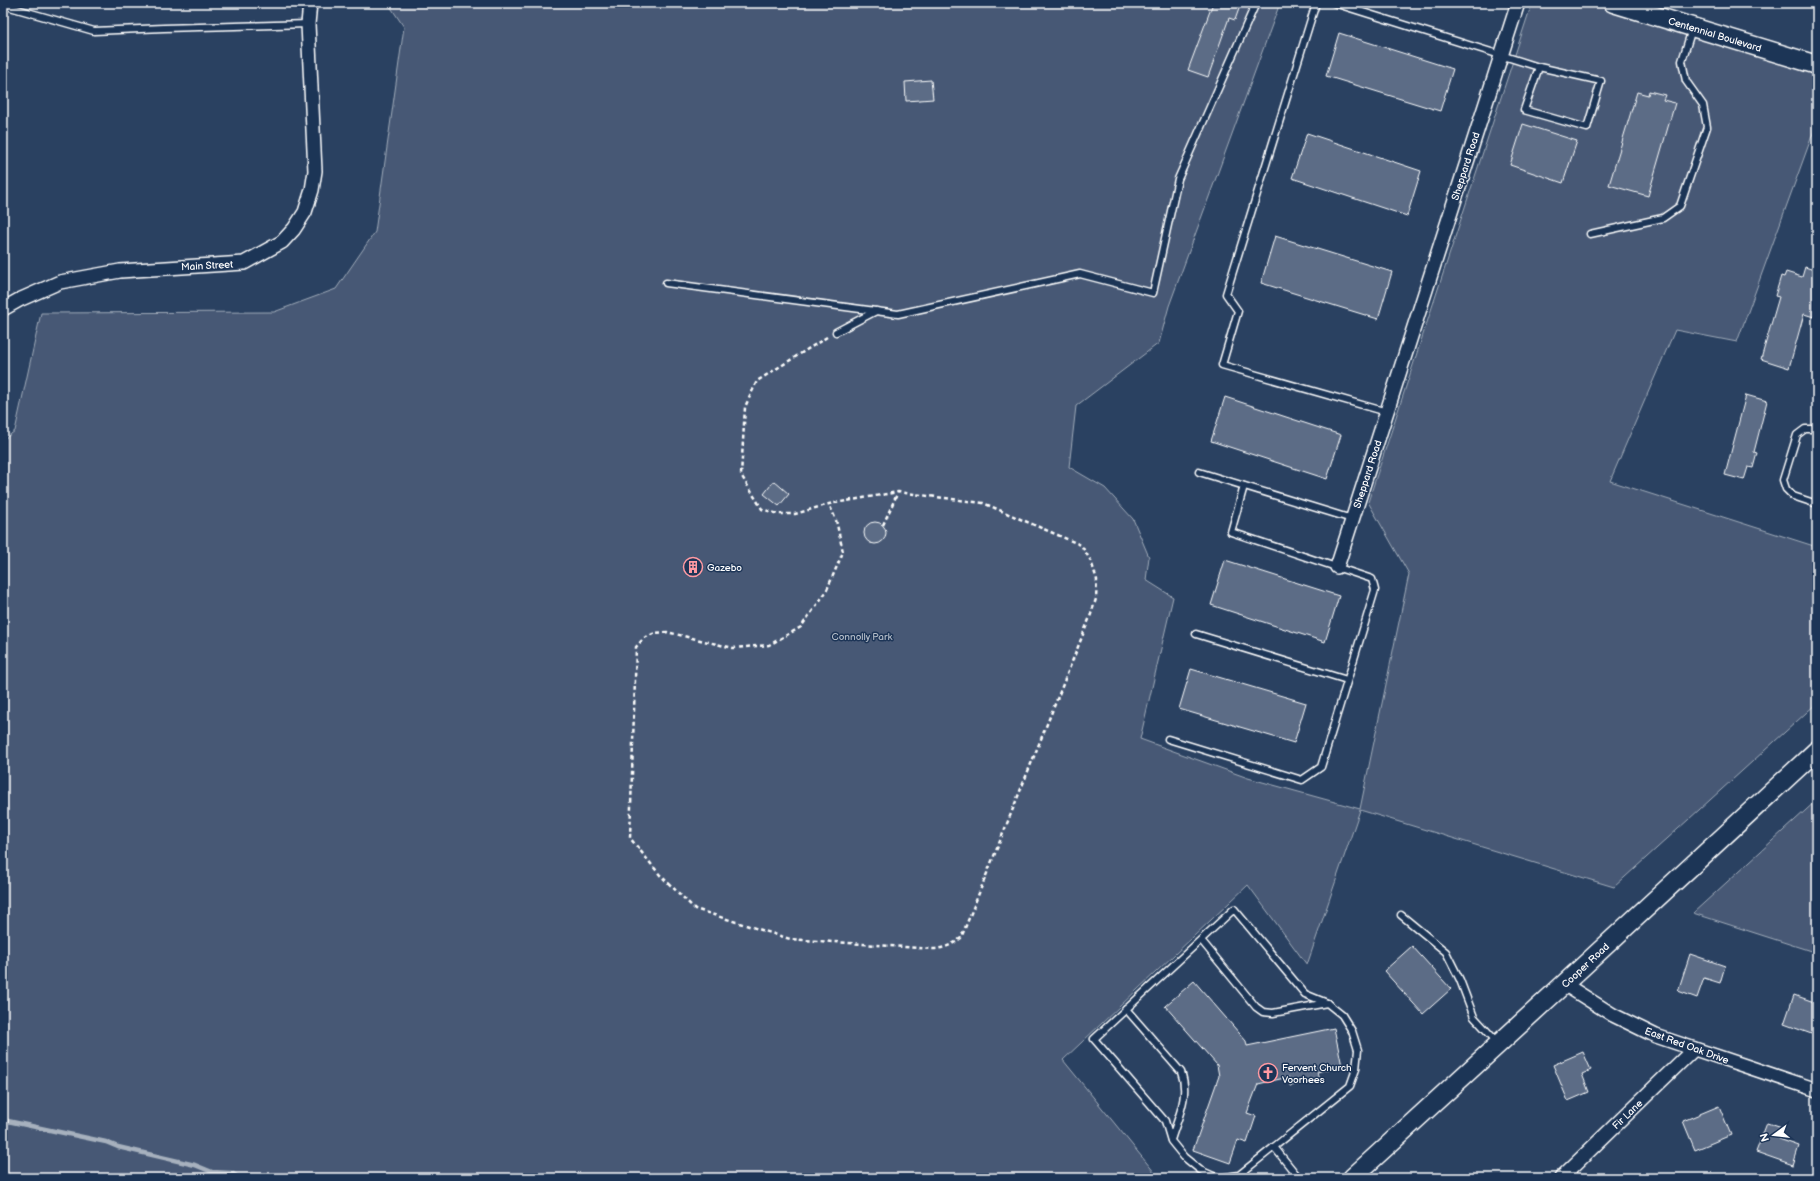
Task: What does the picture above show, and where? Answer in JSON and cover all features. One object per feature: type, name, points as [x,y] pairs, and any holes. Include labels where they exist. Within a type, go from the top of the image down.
[{"type":"street","name":"Main Street","points":[[3,309],[19,300],[60,282],[120,270],[244,263],[282,242],[294,229],[305,212],[312,190],[315,171],[308,24],[310,3]]},
{"type":"street","name":"Sheppard Road","points":[[1337,567],[1518,3]]},
{"type":"street","name":"Centennial Boulevard","points":[[1621,4],[1817,65]]},
{"type":"street","name":"Cooper Road","points":[[1352,1178],[1817,750]]},
{"type":"street","name":"East Red Oak Drive","points":[[1564,984],[1613,1015],[1648,1033],[1817,1090]]},
{"type":"street","name":"Fir Lane","points":[[1561,1178],[1694,1049]]},
{"type":"lane","points":[[666,283],[898,314],[1080,274],[1153,293],[1178,179],[1256,3]]},
{"type":"lane","points":[[1316,3],[1226,294],[1238,311],[1222,365],[1387,412]]},
{"type":"lane","points":[[1334,3],[1539,67],[1601,81],[1587,128],[1524,110],[1539,67]]},
{"type":"lane","points":[[3,6],[94,31],[308,24]]},
{"type":"lane","points":[[1590,234],[1663,218],[1680,206],[1707,127],[1703,104],[1686,80],[1682,61],[1692,27]]},
{"type":"lane","points":[[836,332],[876,311]]},
{"type":"lane","points":[[1817,429],[1805,429],[1797,435],[1783,480],[1786,489],[1793,496],[1817,504]]},
{"type":"lane","points":[[1199,472],[1352,519]]},
{"type":"lane","points":[[1168,739],[1302,780],[1321,767],[1375,590],[1372,578],[1231,532],[1244,486]]},
{"type":"lane","points":[[1196,634],[1347,680]]},
{"type":"lane","points":[[1234,909],[1305,994],[1327,1003],[1342,1015],[1352,1031],[1358,1050],[1356,1069],[1350,1086],[1239,1175],[1219,1178],[1200,1170],[1184,1157],[1171,1140],[1165,1121],[1094,1039],[1234,909]]},
{"type":"lane","points":[[1401,915],[1446,952],[1460,980],[1474,1017],[1499,1044]]},
{"type":"lane","points":[[1200,940],[1256,1007],[1263,1012],[1272,1013],[1327,1003]]},
{"type":"lane","points":[[1126,1009],[1181,1072],[1185,1082],[1186,1093],[1171,1140]]},
{"type":"lane","points":[[1274,1147],[1299,1178]]},
{"type":"path","points":[[830,504],[836,520],[843,552],[826,592],[801,627],[768,645],[733,648],[667,632],[655,633],[644,638],[636,647],[630,838],[660,876],[695,908],[790,939],[934,949],[944,948],[961,938],[1090,617],[1096,599],[1097,580],[1091,561],[1081,545],[983,503],[898,492],[830,504],[795,514],[778,514],[762,509],[741,475],[745,407],[757,381],[836,332]]},
{"type":"path","points":[[883,525],[898,492]]},
{"type":"green space","name":"Connolly Park","points":[[388,3],[1280,3],[1169,306],[1159,343],[1076,406],[1069,467],[1105,488],[1133,519],[1149,557],[1146,580],[1173,597],[1140,739],[1248,778],[1360,809],[1409,574],[1368,502],[1532,3],[1612,3],[1817,66],[1817,122],[1737,342],[1675,330],[1610,481],[1817,547],[1817,703],[1614,887],[1360,810],[1307,965],[1248,885],[1063,1060],[1159,1178],[3,1178],[3,440],[15,431],[41,313],[274,312],[336,289],[375,232],[404,27]]},
{"type":"green space","points":[[1817,800],[1817,953],[1693,913]]},
{"type":"building","points":[[1213,3],[1241,3],[1235,20],[1229,18],[1208,77],[1188,70]]},
{"type":"building","points":[[1339,33],[1453,69],[1440,111],[1326,76]]},
{"type":"building","points":[[931,80],[933,99],[906,101],[905,82]]},
{"type":"building","points":[[1649,91],[1665,95],[1663,100],[1675,103],[1648,196],[1609,185],[1637,92],[1648,95]]},
{"type":"building","points":[[1523,124],[1577,141],[1563,183],[1510,165]]},
{"type":"building","points":[[1307,133],[1421,171],[1407,216],[1292,178]]},
{"type":"building","points":[[1275,236],[1392,272],[1378,319],[1261,283]]},
{"type":"building","points":[[1805,267],[1817,271],[1817,318],[1804,314],[1789,368],[1761,359],[1779,297],[1775,296],[1781,276],[1784,277],[1786,272],[1802,277]]},
{"type":"building","points":[[1746,395],[1767,401],[1754,452],[1757,453],[1753,468],[1748,467],[1744,480],[1725,475]]},
{"type":"building","points":[[1225,397],[1341,435],[1327,479],[1211,441]]},
{"type":"building","points":[[774,481],[789,494],[779,506],[764,494]]},
{"type":"building","points":[[875,522],[883,525],[886,533],[883,541],[875,544],[867,541],[864,533],[867,525]]},
{"type":"building","points":[[1225,560],[1339,596],[1325,642],[1211,605]]},
{"type":"building","points":[[1191,669],[1306,703],[1294,743],[1179,709]]},
{"type":"building","points":[[1412,946],[1451,989],[1423,1014],[1384,971]]},
{"type":"building","points":[[1690,954],[1725,966],[1720,983],[1704,978],[1697,998],[1678,991]]},
{"type":"building","name":"Fervent Church Voorhees","points":[[1194,981],[1246,1041],[1247,1046],[1334,1028],[1342,1066],[1317,1072],[1319,1080],[1290,1086],[1289,1077],[1258,1084],[1247,1113],[1256,1116],[1247,1143],[1238,1140],[1230,1163],[1193,1150],[1219,1076],[1217,1065],[1165,1006]]},
{"type":"building","points":[[1794,995],[1817,1003],[1817,1036],[1784,1024]]},
{"type":"building","points":[[1583,1052],[1591,1070],[1582,1074],[1589,1092],[1568,1101],[1553,1065]]},
{"type":"building","points":[[1719,1106],[1731,1135],[1695,1150],[1683,1121]]},
{"type":"building","points":[[1767,1123],[1782,1128],[1779,1139],[1799,1146],[1793,1165],[1756,1152]]},
{"type":"waterway","points":[[3,1120],[106,1142],[118,1147],[195,1165],[212,1172],[231,1173],[240,1178]]},
{"type":"place","name":"Gazebo","points":[[693,567]]},
{"type":"place","name":"Fervent Church Voorhees","points":[[1268,1073]]}]
